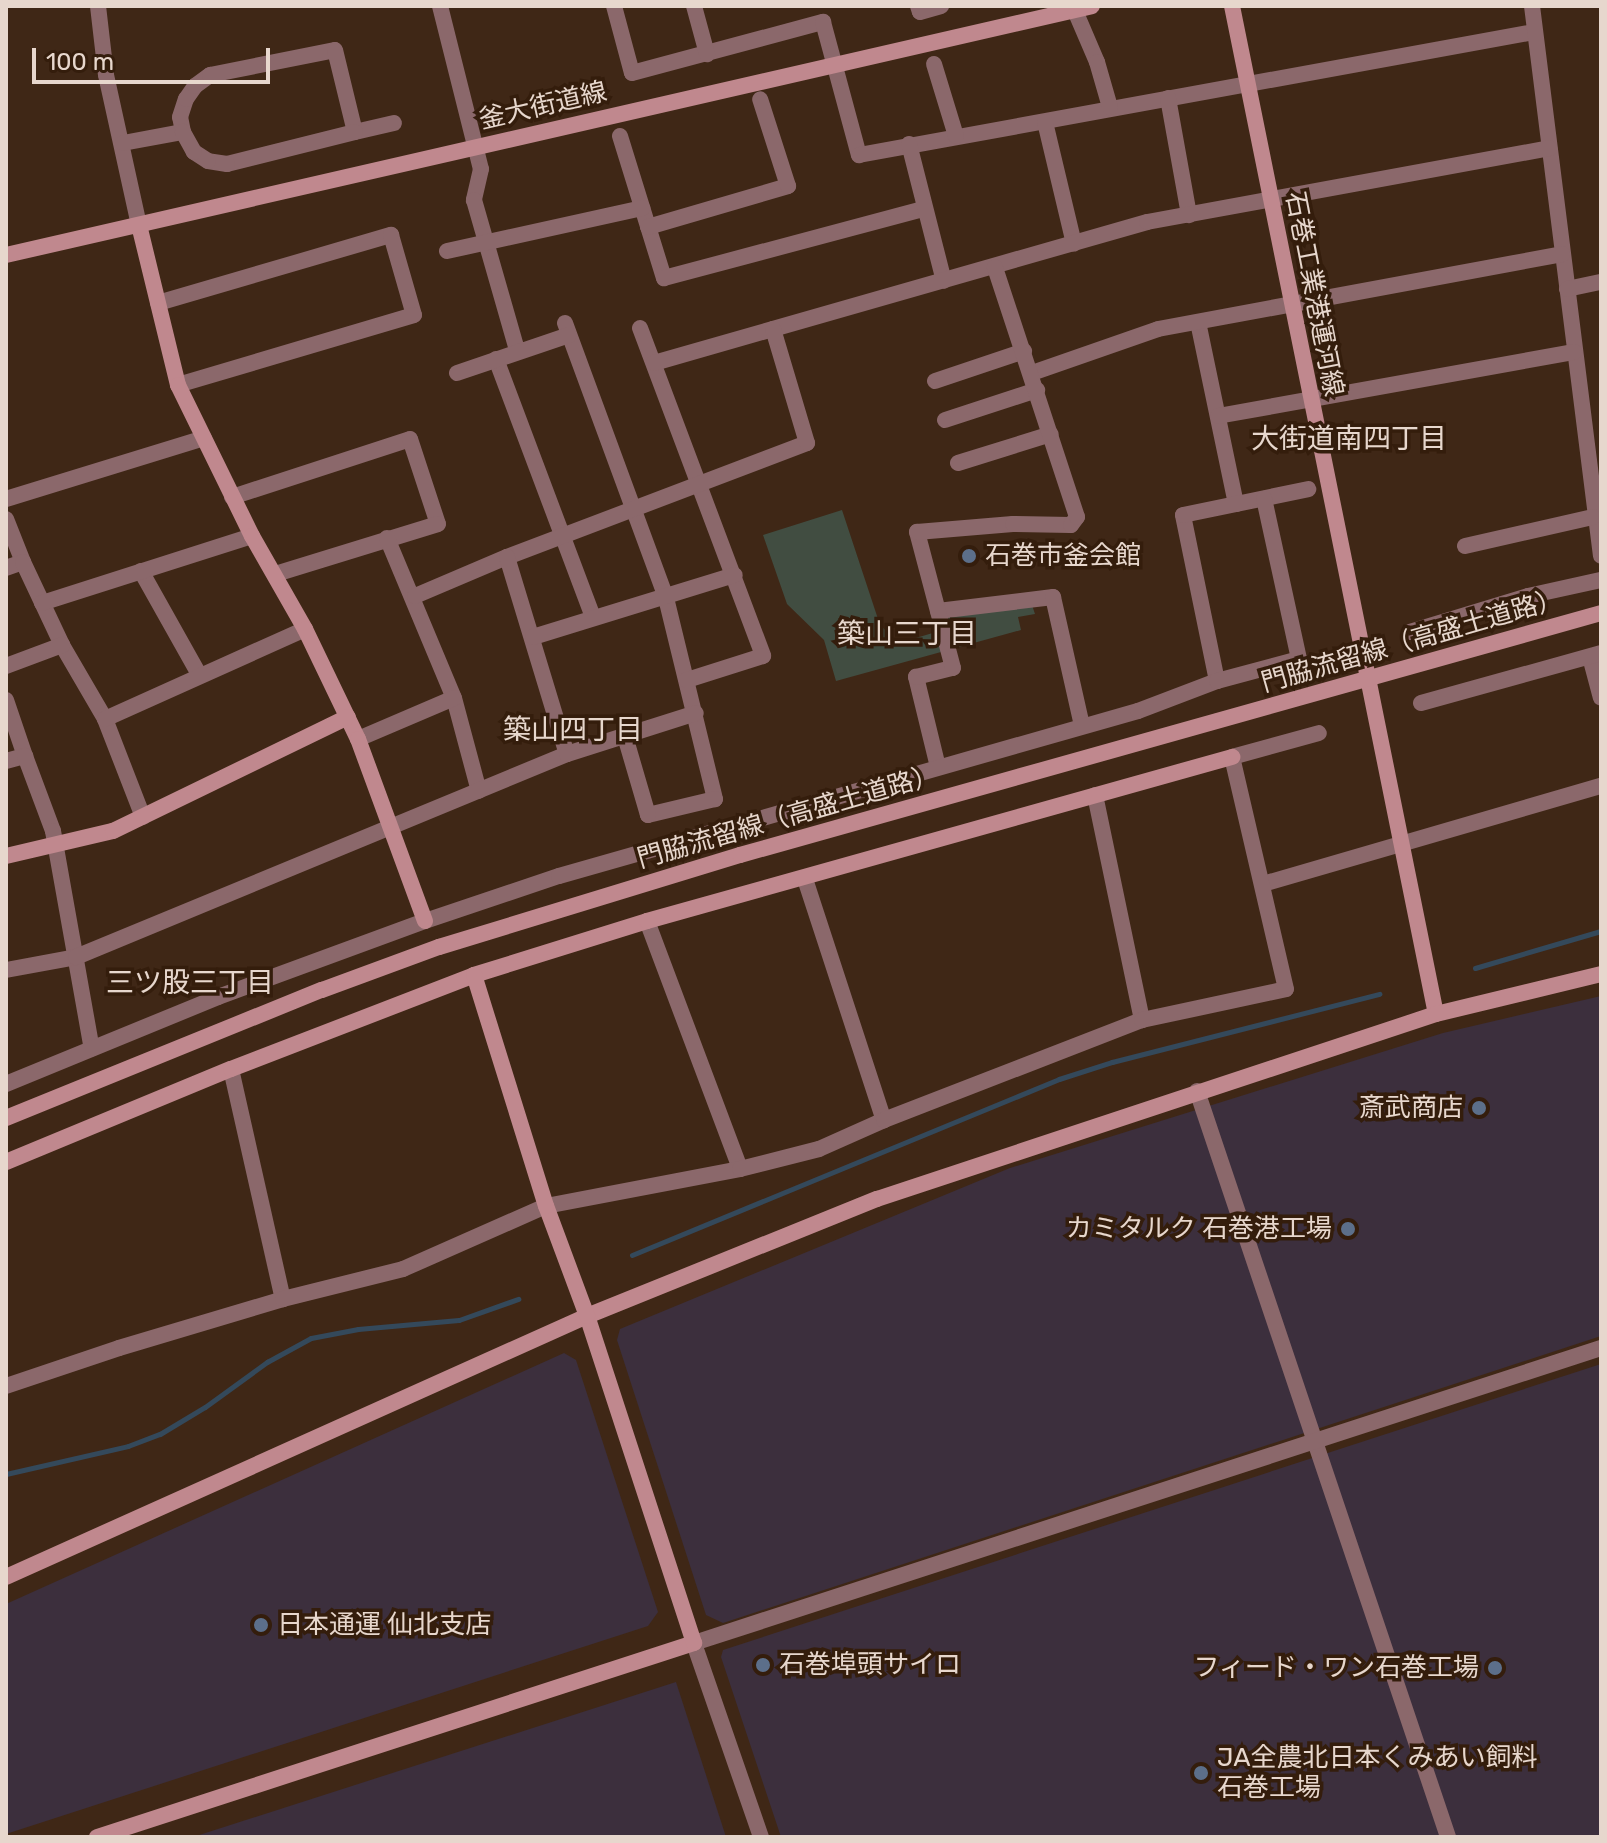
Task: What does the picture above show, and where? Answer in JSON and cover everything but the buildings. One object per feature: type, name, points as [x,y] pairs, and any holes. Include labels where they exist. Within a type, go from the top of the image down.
[{"type":"street","points":[[98,6],[106,75],[178,385],[232,497],[305,629],[348,717],[425,921]]},
{"type":"street","points":[[440,6],[481,169],[474,200],[517,350]]},
{"type":"street","points":[[614,6],[632,73],[707,54],[821,14],[859,155],[1534,32]]},
{"type":"street","points":[[694,6],[707,54]]},
{"type":"street","points":[[918,6],[920,12],[941,6]]},
{"type":"street","name":"釜大街道線","points":[[6,255],[1092,6]]},
{"type":"street","name":"石巻工業港運河線","points":[[1232,6],[1436,1014]]},
{"type":"street","points":[[1532,6],[1583,432],[1601,556]]},
{"type":"street","points":[[1073,8],[1097,62],[1110,107]]},
{"type":"street","points":[[355,132],[335,50],[210,75],[195,86],[186,99],[180,117],[183,132],[194,152],[208,161],[227,164],[394,123]]},
{"type":"street","points":[[934,64],[956,136]]},
{"type":"street","points":[[1168,98],[1189,215]]},
{"type":"street","points":[[648,227],[788,186],[760,99]]},
{"type":"street","points":[[1045,122],[1074,244]]},
{"type":"street","points":[[123,143],[183,132]]},
{"type":"street","points":[[620,136],[664,278],[924,209]]},
{"type":"street","points":[[909,144],[944,281]]},
{"type":"street","points":[[654,363],[1147,222],[1549,148]]},
{"type":"street","points":[[447,251],[642,208]]},
{"type":"street","points":[[158,303],[391,235],[414,315],[178,385]]},
{"type":"street","points":[[1032,373],[1158,329],[1562,254]]},
{"type":"street","points":[[938,767],[916,677],[953,668],[917,532],[1013,524],[1071,525],[1077,517],[995,267]]},
{"type":"street","points":[[1567,289],[1601,282]]},
{"type":"street","points":[[1198,322],[1236,504]]},
{"type":"street","points":[[640,328],[763,656],[687,680]]},
{"type":"street","points":[[457,373],[567,329],[666,598],[715,799],[648,815],[624,733]]},
{"type":"street","points":[[415,596],[507,557],[807,443],[773,329]]},
{"type":"street","points":[[935,381],[1024,351]]},
{"type":"street","points":[[1218,416],[1574,352]]},
{"type":"street","points":[[496,359],[593,617]]},
{"type":"street","points":[[945,420],[1037,390]]},
{"type":"street","points":[[1583,432],[1601,428]]},
{"type":"street","points":[[958,463],[1051,434]]},
{"type":"street","points":[[6,499],[204,438]]},
{"type":"street","points":[[232,497],[410,439],[438,524],[275,574]]},
{"type":"street","points":[[1217,681],[1183,515],[1308,489]]},
{"type":"street","points":[[6,1084],[218,997],[425,921],[622,857],[1138,711],[1217,681],[1299,659],[1264,499]]},
{"type":"street","points":[[1465,546],[1596,508]]},
{"type":"street","points":[[6,519],[62,645],[105,719],[143,817]]},
{"type":"street","points":[[42,603],[252,536]]},
{"type":"street","points":[[387,538],[415,596],[454,698],[479,791]]},
{"type":"street","points":[[507,557],[567,754]]},
{"type":"street","points":[[6,568],[23,562]]},
{"type":"street","points":[[141,571],[200,676]]},
{"type":"street","points":[[533,637],[735,575]]},
{"type":"street","points":[[1410,632],[1528,596],[1601,580]]},
{"type":"street","points":[[938,611],[1053,597],[1082,726]]},
{"type":"street","name":"門脇流留線（高盛土道路）","points":[[6,1118],[296,1000],[439,947],[740,855],[1601,613]]},
{"type":"street","points":[[105,719],[305,629]]},
{"type":"street","points":[[6,666],[62,645]]},
{"type":"street","points":[[1421,703],[1595,655],[1601,698]]},
{"type":"street","points":[[358,739],[454,698]]},
{"type":"street","points":[[6,700],[58,847],[92,1049]]},
{"type":"street","points":[[6,970],[76,957],[567,754],[624,733],[696,713]]},
{"type":"street","points":[[6,856],[58,847],[113,831],[348,717]]},
{"type":"street","points":[[6,1162],[231,1069],[474,975],[647,921],[1319,733]]},
{"type":"street","points":[[6,761],[25,756]]},
{"type":"street","points":[[6,1386],[283,1299],[403,1269],[546,1206],[740,1169],[819,1149],[884,1120],[1142,1020],[1286,989],[1232,757]]},
{"type":"street","points":[[1263,884],[1601,786]]},
{"type":"street","points":[[1095,795],[1142,1020]]},
{"type":"street","points":[[805,879],[884,1120]]},
{"type":"street","points":[[647,921],[740,1169]]},
{"type":"street","points":[[6,1577],[587,1316],[877,1199],[1436,1014],[1601,974]]},
{"type":"street","points":[[474,975],[546,1206],[587,1316],[761,1837]]},
{"type":"street","points":[[231,1069],[283,1299]]},
{"type":"street","points":[[1197,1091],[1448,1837]]},
{"type":"street","points":[[97,1837],[1601,1348]]},
{"type":"shaded area","points":[[1601,996],[1601,1336],[723,1623],[706,1615],[617,1340],[620,1329],[1010,1168],[1443,1033]]},
{"type":"shaded area","points":[[564,1353],[576,1360],[658,1612],[648,1626],[6,1834],[6,1604]]},
{"type":"shaded area","points":[[1601,1364],[1601,1837],[781,1837],[721,1657],[723,1650]]},
{"type":"shaded area","points":[[676,1682],[726,1837],[193,1837]]},
{"type":"green space","points":[[842,510],[880,625],[899,643],[936,632],[933,617],[1032,605],[1035,614],[1018,617],[1021,630],[836,681],[824,640],[787,604],[763,535]]},
{"type":"waterway","points":[[1475,968],[1601,931]]},
{"type":"waterway","points":[[632,1255],[1059,1079],[1112,1062],[1379,994]]},
{"type":"waterway","points":[[6,1474],[128,1446],[160,1434],[205,1407],[267,1362],[311,1338],[358,1329],[459,1320],[518,1299]]},
{"type":"place","name":"石巻市釜会館","points":[[969,556]]},
{"type":"place","name":"斎武商店","points":[[1479,1108]]},
{"type":"place","name":"カミタルク 石巻港工場","points":[[1348,1229]]},
{"type":"place","name":"日本通運 仙北支店","points":[[261,1625]]},
{"type":"place","name":"石巻埠頭サイロ","points":[[763,1665]]},
{"type":"place","name":"フィード・ワン石巻工場","points":[[1495,1668]]},
{"type":"place","name":"JA全農北日本くみあい飼料 石巻工場","points":[[1201,1773]]},
{"type":"district","name":"大街道南四丁目","points":[[1349,439]]},
{"type":"district","name":"築山三丁目","points":[[907,634]]},
{"type":"district","name":"築山四丁目","points":[[573,730]]},
{"type":"district","name":"三ツ股三丁目","points":[[190,983]]}]
